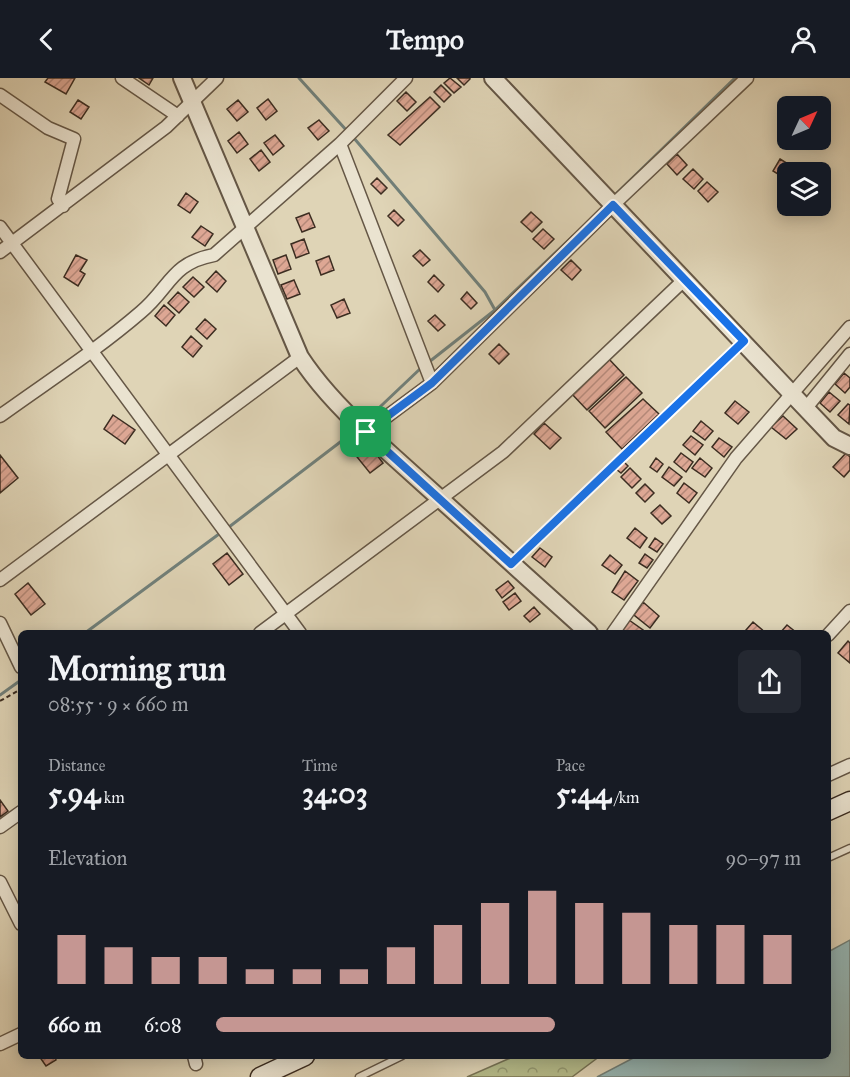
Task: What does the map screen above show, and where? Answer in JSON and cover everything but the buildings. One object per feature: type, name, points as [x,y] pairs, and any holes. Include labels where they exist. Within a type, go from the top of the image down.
[{"type":"main road","points":[[831,810],[850,801]]},
{"type":"main road","points":[[260,1077],[299,1059]]},
{"type":"street","points":[[122,78],[178,116]]},
{"type":"street","points":[[182,78],[300,357],[330,399],[511,564],[579,630]]},
{"type":"street","points":[[0,252],[129,157],[178,116],[218,78]]},
{"type":"street","points":[[0,416],[143,311],[177,270],[195,258],[214,255],[346,137],[406,78]]},
{"type":"street","points":[[493,78],[834,438],[850,446]]},
{"type":"street","points":[[366,432],[432,383],[613,205],[747,78]]},
{"type":"street","points":[[0,95],[48,128],[74,139],[57,199],[63,206]]},
{"type":"street","points":[[346,137],[432,383]]},
{"type":"street","points":[[0,228],[298,630]]},
{"type":"street","points":[[264,630],[503,452],[684,280]]},
{"type":"street","points":[[615,630],[736,458],[850,327]]},
{"type":"street","points":[[806,408],[850,354]]},
{"type":"street","points":[[0,580],[300,357]]},
{"type":"street","points":[[831,632],[850,611]]},
{"type":"street","points":[[0,623],[18,661]]},
{"type":"street","points":[[831,774],[850,765]]},
{"type":"street","points":[[0,827],[18,814]]},
{"type":"street","points":[[0,882],[18,918]]},
{"type":"street","points":[[0,1044],[18,1035]]},
{"type":"lane","points":[[831,857],[850,848]]},
{"type":"lane","points":[[359,1077],[396,1059]]},
{"type":"path","points":[[511,564],[744,341]]},
{"type":"path","points":[[0,701],[18,691]]},
{"type":"green space","points":[[508,1059],[596,1059],[572,1077],[467,1077]]},
{"type":"water","points":[[850,940],[850,1077],[597,1077],[631,1059],[831,1059],[831,950]]},
{"type":"waterway","points":[[299,78],[348,132]]},
{"type":"waterway","points":[[616,194],[735,78]]},
{"type":"waterway","points":[[353,137],[485,292],[495,310]]},
{"type":"waterway","points":[[429,362],[495,310],[573,236]]},
{"type":"waterway","points":[[363,423],[421,368]]},
{"type":"waterway","points":[[229,527],[356,430]]},
{"type":"waterway","points":[[89,630],[219,534]]},
{"type":"waterway","points":[[0,695],[18,682]]},
{"type":"route","points":[[613,205],[744,341],[511,564],[366,432],[432,383],[613,205]]}]
